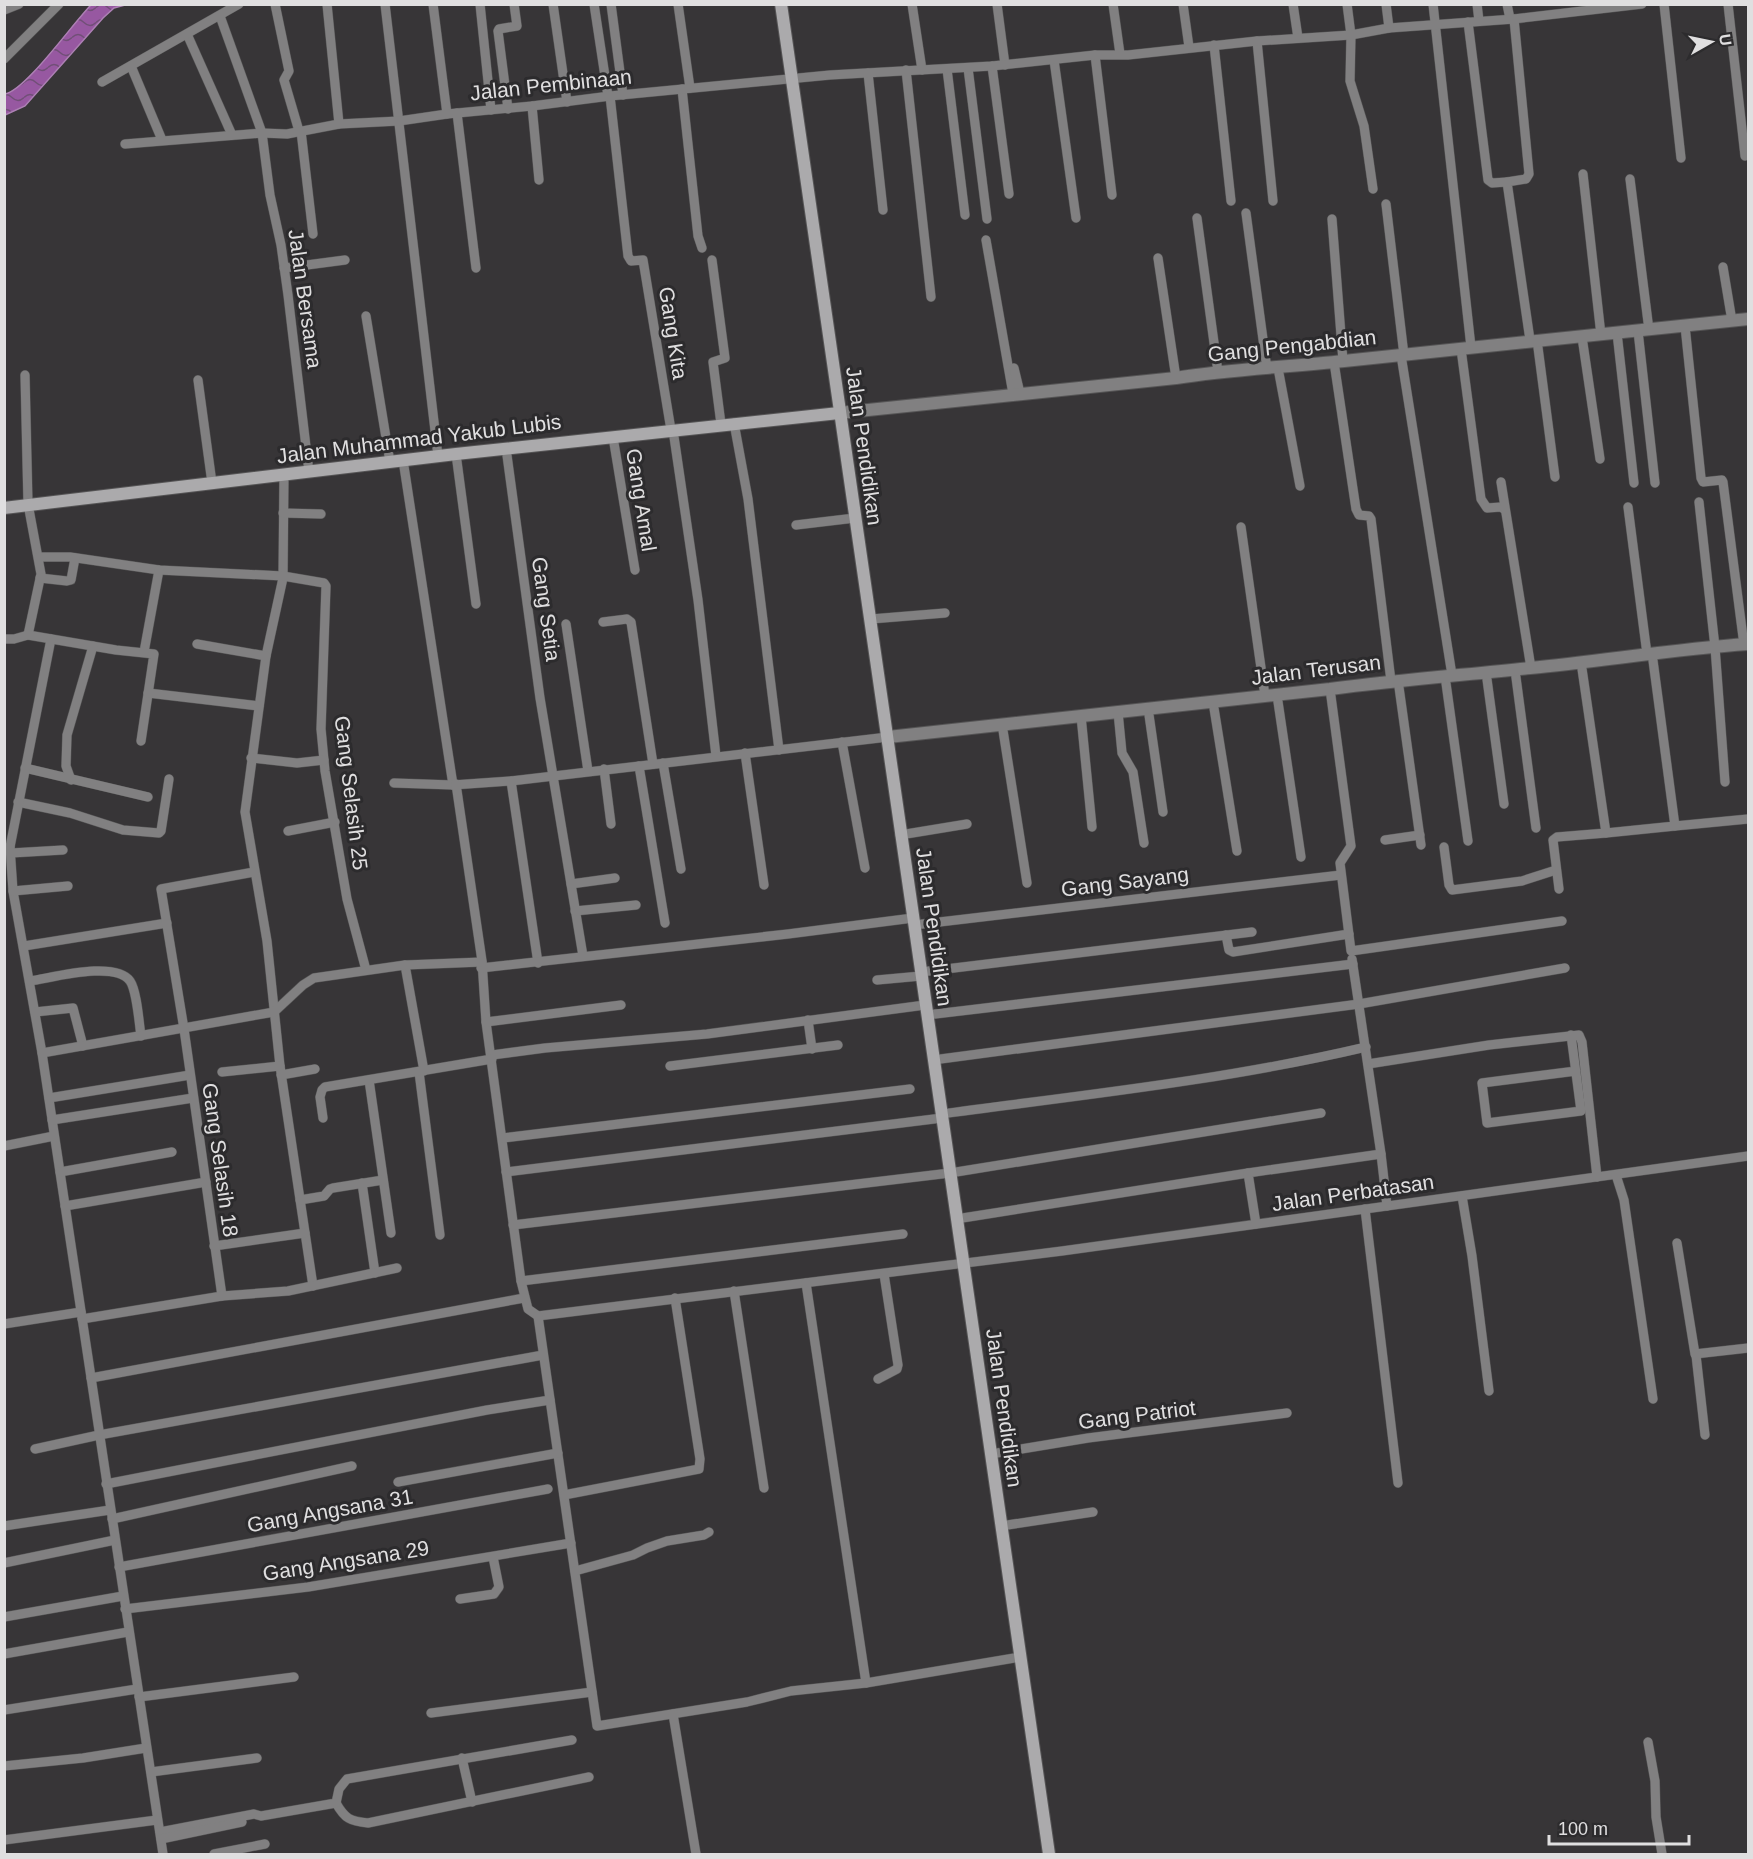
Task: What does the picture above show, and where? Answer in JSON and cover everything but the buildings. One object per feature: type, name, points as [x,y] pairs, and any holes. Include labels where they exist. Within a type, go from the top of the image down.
[{"type":"main road","name":"Jalan Pendidikan","points":[[781,4],[1049,1854]]},
{"type":"main road","name":"Jalan Muhammad Yakub Lubis","points":[[4,508],[506,448],[839,413]]},
{"type":"street","points":[[4,59],[59,4]]},
{"type":"street","points":[[102,82],[239,4]]},
{"type":"street","points":[[275,4],[289,71],[284,80],[300,131],[313,234]]},
{"type":"street","points":[[327,4],[339,124]]},
{"type":"street","points":[[385,4],[438,456]]},
{"type":"street","points":[[433,4],[447,114]]},
{"type":"street","points":[[480,4],[491,110]]},
{"type":"street","points":[[508,108],[498,31],[517,26],[514,4]]},
{"type":"street","points":[[553,4],[567,102]]},
{"type":"street","points":[[594,4],[609,96]]},
{"type":"street","points":[[611,4],[623,94]]},
{"type":"street","points":[[678,4],[699,236],[702,248]]},
{"type":"street","points":[[912,4],[922,70]]},
{"type":"street","points":[[997,4],[1005,65]]},
{"type":"street","points":[[1113,4],[1120,54]]},
{"type":"street","points":[[1183,4],[1189,47]]},
{"type":"street","points":[[1293,4],[1298,38]]},
{"type":"street","points":[[1347,4],[1351,35],[1350,81],[1364,126],[1373,189]]},
{"type":"street","points":[[1386,4],[1389,28]]},
{"type":"street","points":[[1433,4],[1481,500],[1487,508],[1501,507],[1505,510]]},
{"type":"street","points":[[1477,4],[1479,21]]},
{"type":"street","points":[[1468,22],[1488,180],[1492,183],[1526,179],[1529,174],[1512,19],[1507,4]]},
{"type":"street","name":"Jalan Pembinaan","points":[[125,144],[262,133],[286,134],[339,124],[399,121],[623,94],[906,70],[968,68],[1257,41],[1351,35],[1389,28],[1512,19],[1575,8],[1642,4]]},
{"type":"street","points":[[1664,4],[1681,158]]},
{"type":"street","points":[[1728,4],[1745,156]]},
{"type":"street","points":[[4,10],[17,5]]},
{"type":"street","name":"Jalan Bersama","points":[[220,16],[262,133],[270,195],[284,268],[309,472]]},
{"type":"street","points":[[187,34],[232,135]]},
{"type":"street","points":[[1257,41],[1273,201]]},
{"type":"street","points":[[1214,45],[1231,201]]},
{"type":"street","points":[[1095,55],[1112,195]]},
{"type":"street","points":[[1054,60],[1076,218]]},
{"type":"street","points":[[131,66],[162,140]]},
{"type":"street","points":[[992,66],[1009,194]]},
{"type":"street","points":[[968,68],[987,219]]},
{"type":"street","points":[[947,69],[965,215]]},
{"type":"street","points":[[906,70],[931,297]]},
{"type":"street","points":[[868,73],[883,210]]},
{"type":"street","name":"Gang Kita","points":[[609,96],[628,256],[631,261],[643,260],[672,430]]},
{"type":"street","points":[[532,106],[539,180]]},
{"type":"street","points":[[458,113],[476,268]]},
{"type":"street","points":[[1583,174],[1601,334]]},
{"type":"street","points":[[1630,179],[1655,483]]},
{"type":"street","points":[[1507,182],[1555,477]]},
{"type":"street","points":[[1386,204],[1402,355],[1448,676],[1468,841]]},
{"type":"street","points":[[1246,213],[1272,368],[1300,486]]},
{"type":"street","points":[[1197,218],[1218,372]]},
{"type":"street","points":[[1332,219],[1339,362],[1356,509],[1359,515],[1369,516],[1371,519],[1420,840],[1385,840]]},
{"type":"street","points":[[986,240],[1008,363],[1014,367],[1017,393]]},
{"type":"street","points":[[1158,258],[1176,378]]},
{"type":"street","points":[[284,268],[345,260]]},
{"type":"street","points":[[712,260],[725,358],[713,362],[748,499],[779,750]]},
{"type":"street","points":[[1723,267],[1732,321]]},
{"type":"street","points":[[366,316],[390,462]]},
{"type":"street","name":"Gang Pengabdian","points":[[839,413],[1218,372],[1339,362],[1749,319]]},
{"type":"street","points":[[1685,326],[1701,478],[1703,482],[1722,480],[1724,482],[1746,645]]},
{"type":"street","points":[[1617,333],[1634,483]]},
{"type":"street","points":[[1582,337],[1600,459]]},
{"type":"street","points":[[25,375],[28,504],[39,557],[40,579],[28,635]]},
{"type":"street","points":[[198,380],[212,483]]},
{"type":"street","points":[[672,430],[698,600],[717,756]]},
{"type":"street","name":"Gang Amal","points":[[613,437],[635,570]]},
{"type":"street","name":"Gang Setia","points":[[506,448],[553,775],[584,956]]},
{"type":"street","points":[[456,454],[476,604]]},
{"type":"street","points":[[403,460],[482,965],[486,1022],[521,1281],[528,1309],[538,1316],[597,1726],[747,1702],[791,1691],[866,1683],[1020,1657]]},
{"type":"street","points":[[284,475],[283,576],[266,656],[245,812],[267,941],[281,1070],[313,1286]]},
{"type":"street","points":[[1501,482],[1531,668]]},
{"type":"street","points":[[1699,502],[1715,647],[1725,782]]},
{"type":"street","points":[[1628,507],[1675,826]]},
{"type":"street","points":[[283,513],[321,514]]},
{"type":"street","points":[[796,525],[855,518]]},
{"type":"street","points":[[1241,527],[1301,857]]},
{"type":"street","points":[[39,557],[75,558],[159,570],[283,576]]},
{"type":"street","points":[[40,579],[71,580],[75,558]]},
{"type":"street","points":[[144,652],[159,570]]},
{"type":"street","name":"Gang Selasih 25","points":[[283,576],[324,583],[326,586],[321,729],[324,760],[347,899],[366,970]]},
{"type":"street","points":[[871,619],[945,613]]},
{"type":"street","points":[[603,622],[627,619],[631,622],[658,764],[681,868]]},
{"type":"street","points":[[566,624],[588,771]]},
{"type":"street","points":[[4,639],[28,635],[154,654],[141,741]]},
{"type":"street","points":[[51,639],[9,850],[13,891],[42,1053],[118,1567],[164,1854]]},
{"type":"street","points":[[197,644],[266,656]]},
{"type":"street","name":"Jalan Terusan","points":[[888,737],[1746,645]]},
{"type":"street","points":[[71,780],[66,766],[67,735],[93,646]]},
{"type":"street","points":[[1581,662],[1606,833]]},
{"type":"street","points":[[1515,670],[1536,828]]},
{"type":"street","points":[[1486,672],[1504,804]]},
{"type":"street","points":[[1330,689],[1351,846],[1340,862],[1341,875],[1387,1206]]},
{"type":"street","points":[[148,693],[259,706]]},
{"type":"street","points":[[1213,702],[1237,851]]},
{"type":"street","points":[[1148,708],[1163,812]]},
{"type":"street","points":[[1118,712],[1122,753],[1133,772],[1144,843]]},
{"type":"street","points":[[1080,716],[1092,826]]},
{"type":"street","points":[[1002,724],[1027,883]]},
{"type":"street","points":[[394,783],[454,785],[511,781],[888,737]]},
{"type":"street","points":[[842,742],[866,868]]},
{"type":"street","points":[[745,753],[764,885]]},
{"type":"street","points":[[251,758],[286,763],[324,760]]},
{"type":"street","points":[[639,766],[665,923]]},
{"type":"street","points":[[25,768],[148,797]]},
{"type":"street","points":[[604,770],[611,824]]},
{"type":"street","points":[[18,802],[70,813],[123,830],[159,833],[169,779]]},
{"type":"street","points":[[511,781],[538,963]]},
{"type":"street","points":[[1559,889],[1553,840],[1557,837],[1749,819]]},
{"type":"street","points":[[288,831],[334,822]]},
{"type":"street","points":[[900,835],[967,824]]},
{"type":"street","points":[[1444,847],[1449,885],[1452,890],[1522,882],[1556,870]]},
{"type":"street","points":[[9,850],[63,850]]},
{"type":"street","name":"Gang Selasih 18","points":[[222,1296],[184,1029],[161,889],[254,872]]},
{"type":"street","name":"Gang Sayang","points":[[274,1012],[309,980],[366,970],[405,965],[538,963],[584,956],[1341,875]]},
{"type":"street","points":[[571,884],[615,878]]},
{"type":"street","points":[[13,891],[68,886]]},
{"type":"street","points":[[575,911],[636,905]]},
{"type":"street","points":[[1351,951],[1562,921]]},
{"type":"street","points":[[24,946],[167,923]]},
{"type":"street","points":[[877,980],[1252,932]]},
{"type":"street","points":[[1226,935],[1229,950],[1233,952],[1349,934]]},
{"type":"street","points":[[323,1118],[321,1090],[330,1086],[421,1072],[545,1048],[707,1034],[808,1020],[926,1010],[1353,964]]},
{"type":"street","points":[[405,965],[421,1072],[440,1235]]},
{"type":"street","points":[[933,1060],[1359,1004],[1565,968]]},
{"type":"street","points":[[30,981],[103,970],[122,975],[133,987],[141,1036]]},
{"type":"street","points":[[486,1022],[621,1005]]},
{"type":"street","points":[[35,1012],[73,1008],[83,1046]]},
{"type":"street","points":[[42,1053],[274,1012]]},
{"type":"street","points":[[808,1020],[812,1049]]},
{"type":"street","points":[[1571,1035],[1576,1071],[1581,1111],[1487,1123],[1482,1083],[1576,1071]]},
{"type":"street","points":[[1368,1064],[1489,1045],[1579,1035],[1582,1042],[1598,1177]]},
{"type":"street","points":[[670,1066],[838,1045]]},
{"type":"street","points":[[506,1172],[941,1116],[1157,1085],[1300,1063],[1366,1047]]},
{"type":"street","points":[[222,1072],[315,1069]]},
{"type":"street","points":[[48,1098],[190,1075]]},
{"type":"street","points":[[369,1080],[391,1233]]},
{"type":"street","points":[[503,1138],[910,1089]]},
{"type":"street","points":[[52,1120],[193,1098]]},
{"type":"street","points":[[513,1225],[950,1173],[1321,1113]]},
{"type":"street","points":[[4,1146],[54,1136]]},
{"type":"street","points":[[60,1172],[172,1152]]},
{"type":"street","points":[[956,1219],[1381,1154]]},
{"type":"street","name":"Jalan Perbatasan","points":[[538,1316],[963,1264],[1749,1156]]},
{"type":"street","points":[[1248,1173],[1256,1224]]},
{"type":"street","points":[[1616,1174],[1625,1209],[1653,1400]]},
{"type":"street","points":[[300,1200],[324,1196],[330,1189],[383,1180]]},
{"type":"street","points":[[65,1206],[206,1182]]},
{"type":"street","points":[[362,1183],[375,1273]]},
{"type":"street","points":[[1462,1196],[1473,1256],[1489,1391]]},
{"type":"street","points":[[1365,1209],[1398,1483]]},
{"type":"street","points":[[214,1246],[305,1233]]},
{"type":"street","points":[[521,1281],[903,1234]]},
{"type":"street","points":[[1677,1243],[1705,1435]]},
{"type":"street","points":[[4,1324],[81,1316],[222,1296],[288,1291],[397,1268]]},
{"type":"street","points":[[878,1379],[897,1369],[898,1365],[884,1274]]},
{"type":"street","points":[[806,1283],[866,1683]]},
{"type":"street","points":[[734,1291],[764,1488]]},
{"type":"street","points":[[91,1378],[524,1298]]},
{"type":"street","points":[[564,1495],[699,1469],[700,1459],[675,1298]]},
{"type":"street","points":[[1695,1354],[1749,1348]]},
{"type":"street","points":[[35,1449],[99,1435],[543,1354]]},
{"type":"street","points":[[106,1484],[487,1410],[550,1400]]},
{"type":"street","name":"Gang Patriot","points":[[991,1454],[1088,1438],[1287,1413]]},
{"type":"street","points":[[398,1482],[558,1454]]},
{"type":"street","points":[[4,1526],[111,1515],[352,1466]]},
{"type":"street","name":"Gang Angsana 31","points":[[118,1567],[548,1489]]},
{"type":"street","points":[[1001,1526],[1093,1512]]},
{"type":"street","points":[[575,1571],[633,1555],[667,1541],[704,1535],[709,1532]]},
{"type":"street","points":[[4,1563],[115,1540]]},
{"type":"street","name":"Gang Angsana 29","points":[[125,1609],[308,1587],[571,1543]]},
{"type":"street","points":[[460,1599],[497,1592],[499,1587],[493,1557]]},
{"type":"street","points":[[4,1617],[123,1596]]},
{"type":"street","points":[[4,1654],[129,1632]]},
{"type":"street","points":[[4,1710],[294,1677]]},
{"type":"street","points":[[431,1713],[592,1692]]},
{"type":"street","points":[[673,1714],[696,1854]]},
{"type":"street","points":[[572,1740],[347,1779],[339,1789],[336,1803],[342,1813],[353,1822],[368,1823],[589,1777]]},
{"type":"street","points":[[1648,1742],[1655,1780],[1656,1817],[1662,1854]]},
{"type":"street","points":[[4,1766],[83,1758],[146,1748]]},
{"type":"street","points":[[150,1772],[257,1758]]},
{"type":"street","points":[[462,1758],[472,1802]]},
{"type":"street","points":[[161,1835],[255,1820],[261,1816],[336,1803]]},
{"type":"street","points":[[4,1840],[157,1820]]},
{"type":"street","points":[[214,1854],[265,1844]]},
{"type":"water","points":[[91,5],[125,5],[114,8],[103,18],[25,106],[5,115],[5,94],[14,90],[37,69]]}]
